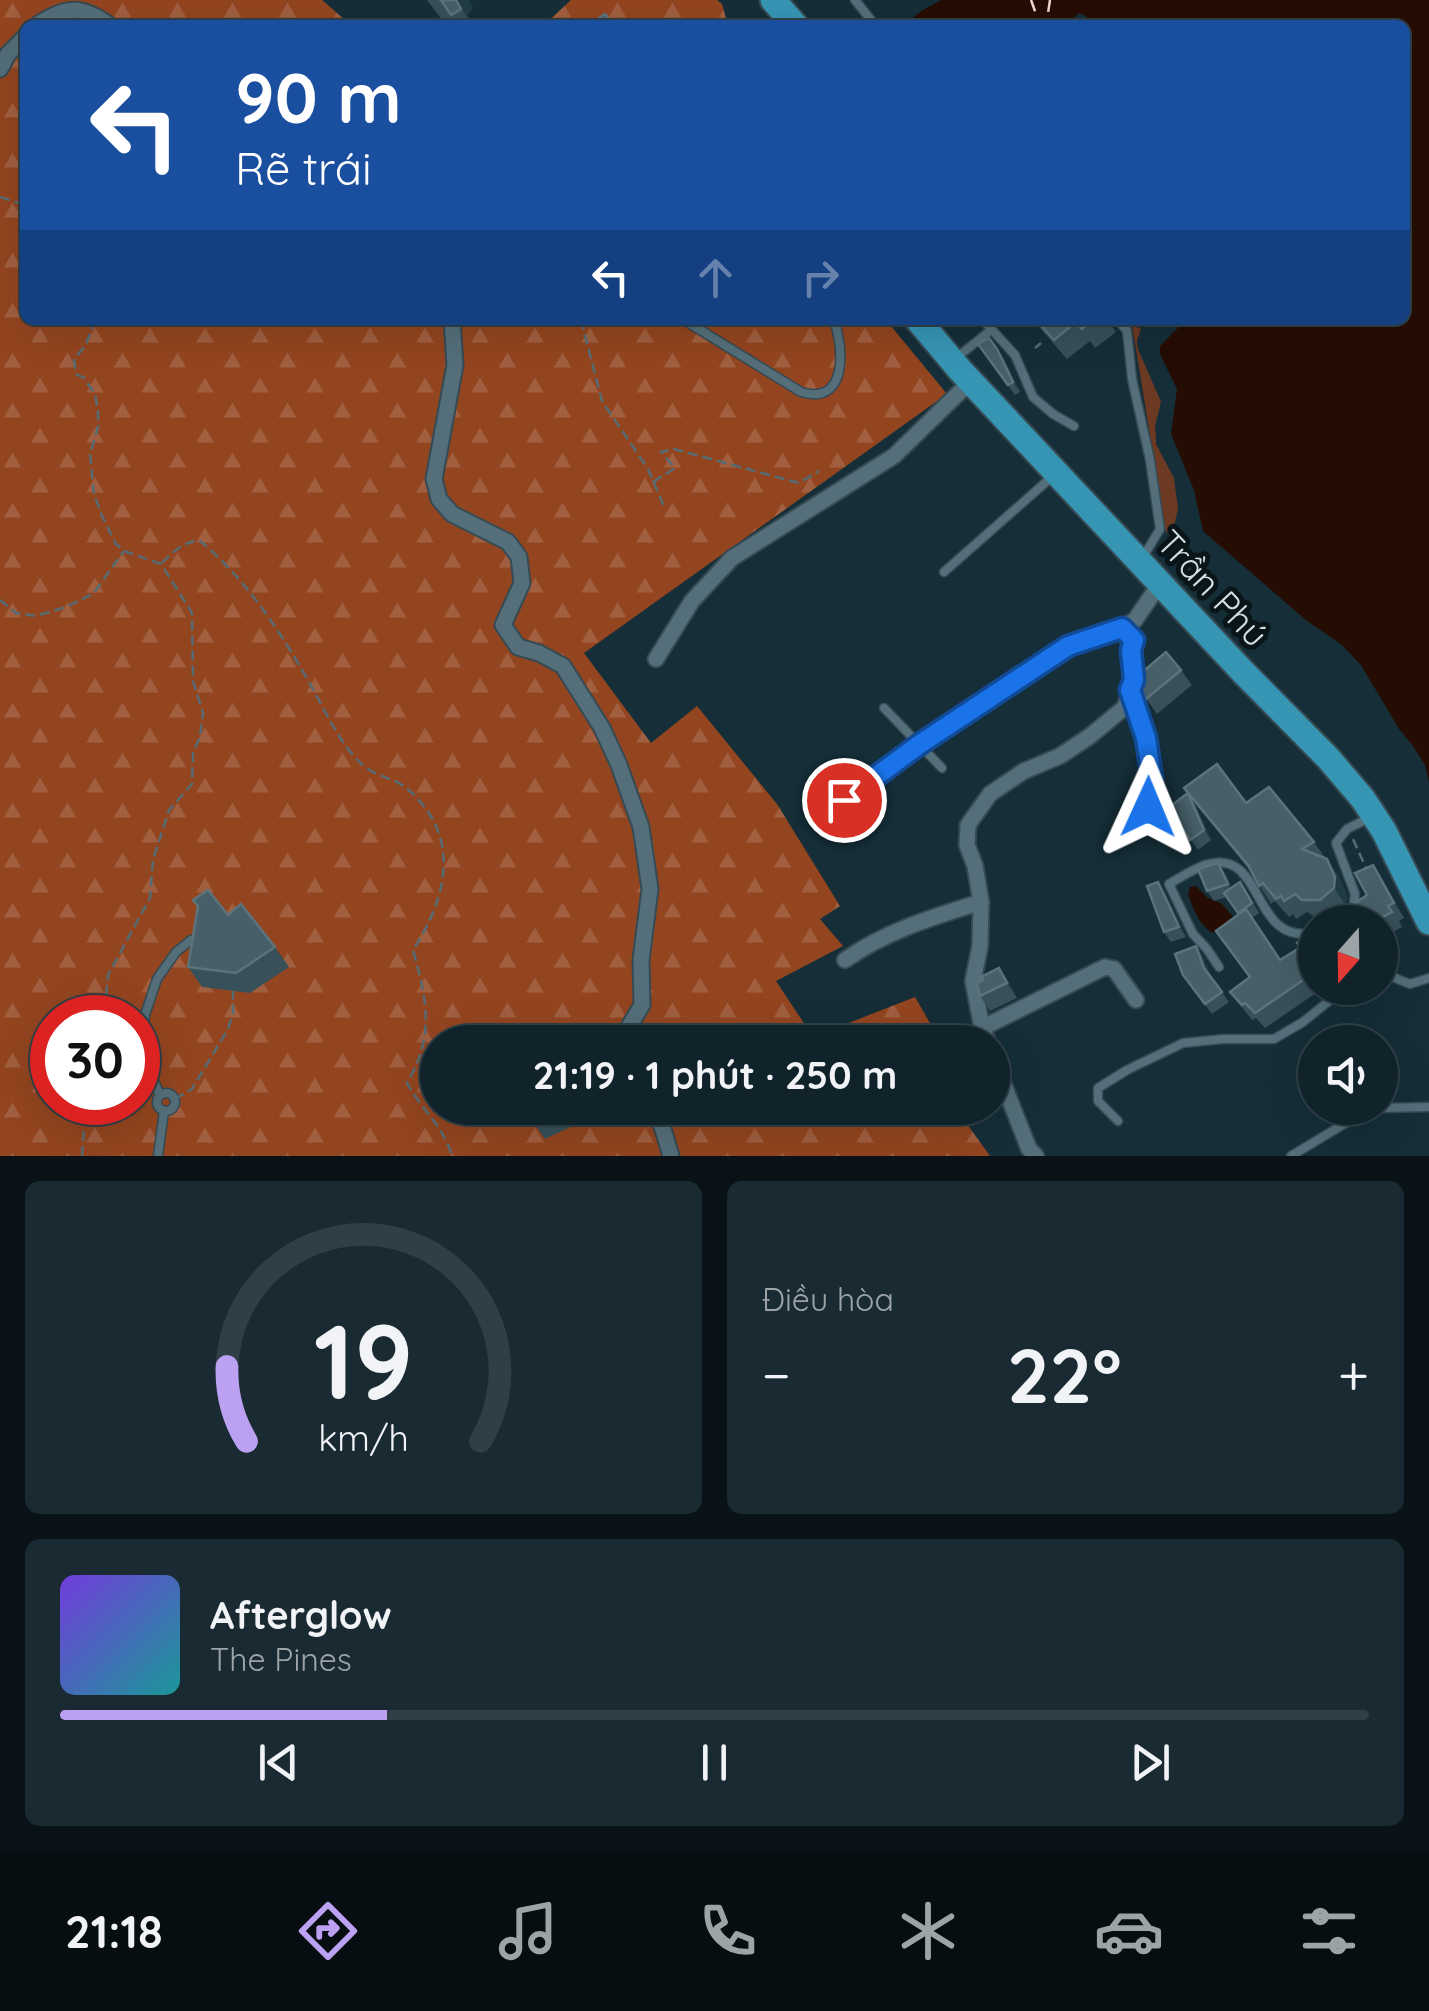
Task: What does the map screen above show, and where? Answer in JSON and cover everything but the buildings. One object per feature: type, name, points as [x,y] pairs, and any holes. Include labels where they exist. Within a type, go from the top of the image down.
[{"type":"main road","points":[[773,0],[791,20]]},
{"type":"main road","name":"Trần Phú","points":[[922,325],[1244,673],[1328,758],[1375,815],[1429,922]]},
{"type":"street","points":[[44,20],[56,12],[82,9],[101,20]]},
{"type":"street","points":[[0,69],[20,42]]},
{"type":"street","points":[[452,325],[455,365],[434,479],[439,498],[452,514],[508,542],[519,557],[522,582],[502,624],[518,647],[562,666],[602,728],[641,827],[650,889],[641,960],[642,1005],[630,1025]]},
{"type":"street","points":[[656,659],[692,601],[732,558],[894,456],[971,381]]},
{"type":"street","points":[[844,800],[920,744],[1068,646],[1122,628],[1134,620],[1160,582]]},
{"type":"street","points":[[983,1025],[973,981],[980,946],[981,902],[967,844],[968,824],[990,794],[1024,770],[1060,756],[1126,707],[1134,680],[1134,640],[1122,628]]},
{"type":"street","points":[[1130,690],[1146,738],[1152,778],[1148,807],[1139,828]]},
{"type":"street","points":[[845,960],[871,942],[981,902]]},
{"type":"street","points":[[1003,1025],[1105,968],[1114,968],[1136,1000]]},
{"type":"street","points":[[1010,1102],[1028,1148],[1036,1156]]},
{"type":"street","points":[[661,1125],[671,1156]]},
{"type":"lane","points":[[855,0],[871,20]]},
{"type":"lane","points":[[692,325],[813,395],[825,392],[837,380],[842,364],[835,325]]},
{"type":"lane","points":[[987,325],[1015,355],[1033,397],[1074,426]]},
{"type":"lane","points":[[1122,325],[1126,331],[1160,529],[1140,560]]},
{"type":"lane","points":[[952,361],[991,330]]},
{"type":"lane","points":[[944,572],[1057,472]]},
{"type":"lane","points":[[884,708],[942,768]]},
{"type":"lane","points":[[1354,905],[1355,894],[1336,843],[1347,830],[1375,815]]},
{"type":"lane","points":[[1219,967],[1194,934],[1170,884],[1203,865],[1219,862],[1236,866],[1279,929],[1298,933]]},
{"type":"lane","points":[[151,995],[156,980],[176,952],[191,940]]},
{"type":"lane","points":[[1398,979],[1410,984],[1429,978]]},
{"type":"lane","points":[[1118,1121],[1098,1101],[1098,1088],[1127,1070],[1183,1043],[1274,1039],[1324,1005]]},
{"type":"lane","points":[[160,1095],[168,1093],[174,1099],[174,1107],[164,1111]]},
{"type":"lane","points":[[160,1107],[164,1111]]},
{"type":"lane","points":[[1291,1156],[1364,1112],[1380,1108],[1429,1108]]},
{"type":"lane","points":[[158,1156],[164,1111]]},
{"type":"path","points":[[90,325],[92,330],[74,359],[76,374],[84,378],[95,394],[98,412],[90,454],[94,494],[116,544],[124,551],[162,564],[192,613],[193,681],[203,714],[193,754],[192,784],[168,810],[153,860],[150,898],[108,975],[106,995]]},
{"type":"path","points":[[581,325],[602,400],[630,440],[665,509]]},
{"type":"path","points":[[1035,348],[1042,343]]},
{"type":"path","points":[[653,482],[675,468],[661,452],[674,449],[799,483],[819,471]]},
{"type":"path","points":[[162,564],[172,552],[199,540],[224,562],[285,644],[335,731],[364,766],[405,786],[434,820],[445,857],[438,902],[431,922],[413,950],[426,1009],[424,1048],[408,1083],[448,1141],[452,1156]]},
{"type":"path","points":[[0,600],[16,613],[36,616],[66,607],[94,593],[124,551]]},
{"type":"path","points":[[1347,830],[1366,870]]},
{"type":"path","points":[[174,1099],[192,1089],[218,1047],[233,1013],[233,992]]},
{"type":"path","points":[[82,1156],[84,1125]]},
{"type":"shaded area","points":[[941,0],[1429,0],[1429,782],[1425,765],[1361,665],[1341,644],[1307,621],[1203,531],[1194,490],[1171,434],[1177,389],[1160,354],[1160,346],[1179,325],[1410,325],[1410,20],[1088,20],[1079,13],[1075,20],[910,20]]},
{"type":"shaded area","points":[[1132,325],[1141,329],[1138,349],[1161,402],[1155,426],[1156,444],[1174,478],[1178,509],[1173,530],[1166,533]]},
{"type":"shaded area","points":[[1196,886],[1208,898],[1221,903],[1236,920],[1214,933],[1205,927],[1188,894],[1190,887]]},
{"type":"green space","points":[[0,0],[322,0],[345,20],[20,20],[20,325],[890,325],[947,394],[584,653],[651,743],[697,706],[777,804],[840,906],[820,919],[843,946],[776,981],[805,1025],[420,1025],[420,1125],[968,1125],[990,1156],[0,1156]]},
{"type":"green space","points":[[571,0],[717,0],[727,20],[549,20]]},
{"type":"green space","points":[[915,997],[931,1025],[844,1025]]},
{"type":"ferry route","points":[[1031,0],[1038,20]]},
{"type":"ferry route","points":[[1050,0],[1051,20]]},
{"type":"route","points":[[844,800],[920,744],[1068,646],[1122,628],[1134,640],[1134,680],[1130,690],[1146,738],[1152,778],[1148,807]]}]
